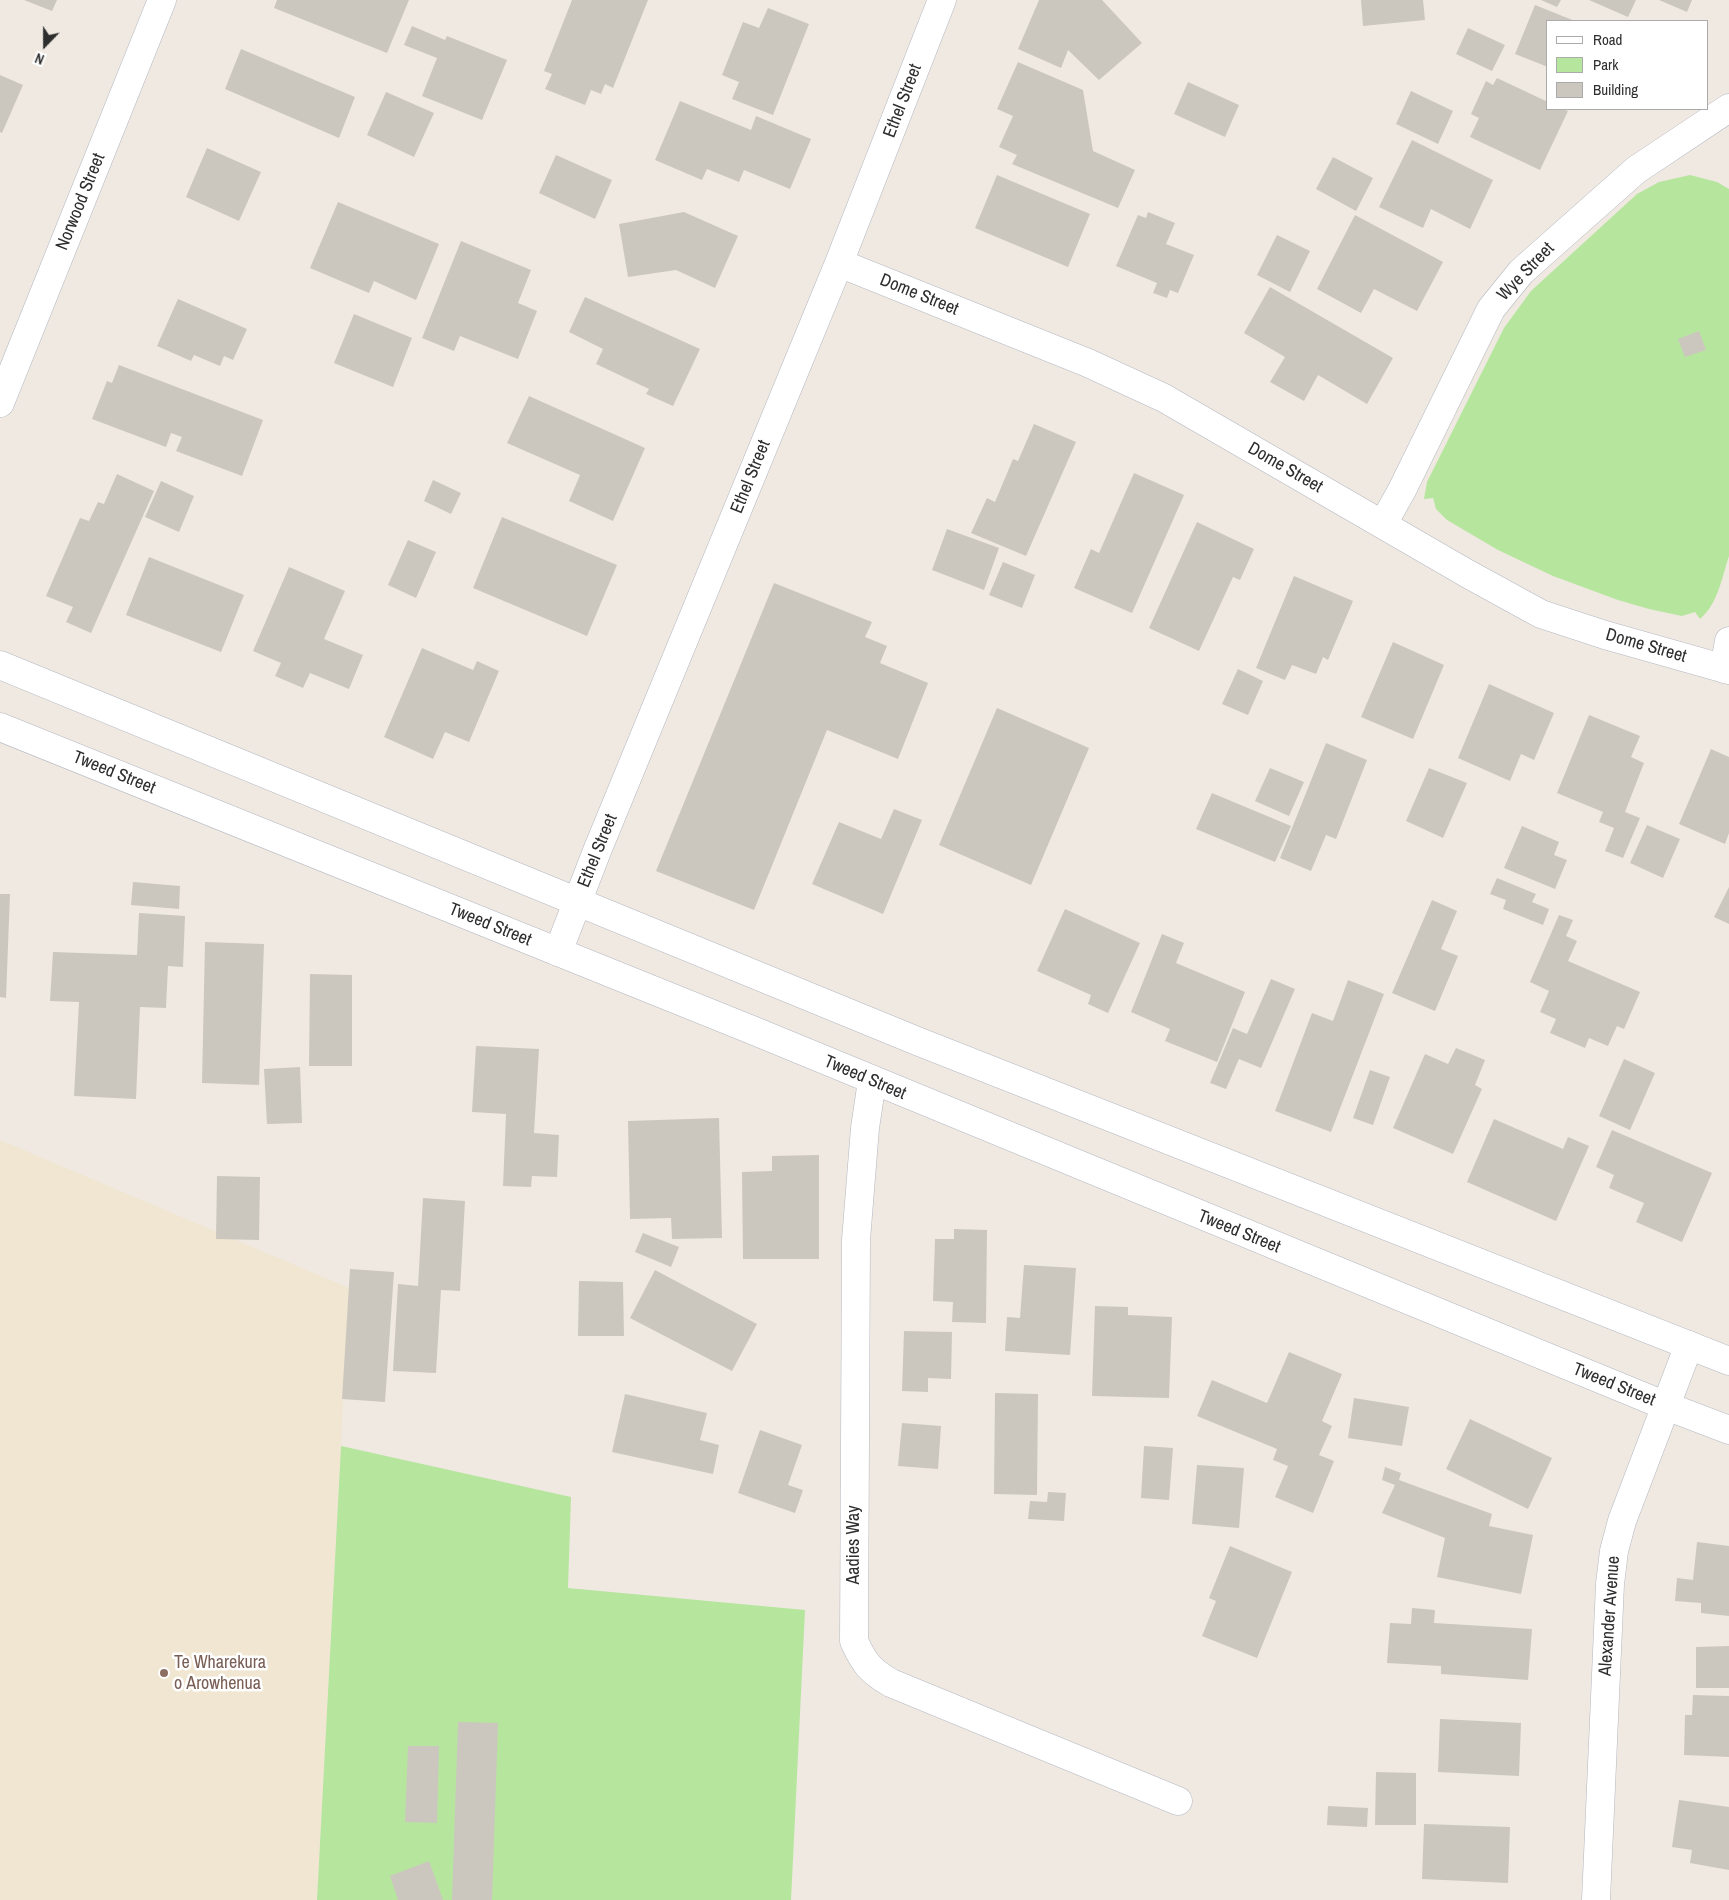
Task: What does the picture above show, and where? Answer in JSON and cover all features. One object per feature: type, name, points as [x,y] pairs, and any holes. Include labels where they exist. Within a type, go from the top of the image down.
[{"type":"street","name":"Norwood Street","points":[[0,403],[162,0]]},
{"type":"street","name":"Ethel Street","points":[[558,952],[840,263],[942,0]]},
{"type":"street","name":"Wye Street","points":[[1383,524],[1402,490],[1491,308],[1521,272],[1636,170],[1729,108]]},
{"type":"street","name":"Dome Street","points":[[840,263],[1088,363],[1164,398],[1468,574],[1541,614],[1605,635],[1726,669]]},
{"type":"street","points":[[1726,669],[1729,641]]},
{"type":"street","points":[[0,665],[917,1041],[1729,1361]]},
{"type":"street","name":"Tweed Street","points":[[0,727],[558,952],[1666,1406],[1729,1430]]},
{"type":"street","name":"Aadies Way","points":[[872,1081],[865,1128],[856,1240],[854,1641],[863,1660],[875,1673],[891,1683],[1178,1801]]},
{"type":"street","name":"Alexander Avenue","points":[[1596,1900],[1609,1594],[1614,1551],[1622,1521],[1689,1345]]},
{"type":"shaded area","name":"Te Wharekura o Arowhenua","points":[[0,1140],[349,1288],[317,1900],[0,1900]]},
{"type":"green space","points":[[1690,175],[1717,182],[1729,189],[1729,556],[1715,598],[1700,619],[1695,612],[1682,616],[1649,609],[1618,600],[1553,576],[1498,550],[1447,520],[1436,509],[1433,498],[1424,499],[1427,482],[1504,328],[1531,291],[1637,194],[1659,182]]},
{"type":"green space","points":[[341,1446],[571,1497],[568,1588],[805,1610],[791,1900],[317,1900]]},
{"type":"building","points":[[24,0],[57,0],[52,11]]},
{"type":"building","points":[[277,0],[409,0],[387,53],[274,8]]},
{"type":"building","points":[[572,0],[648,0],[613,88],[605,84],[601,94],[591,90],[585,105],[545,89],[552,74],[544,71]]},
{"type":"building","points":[[1039,0],[1102,0],[1142,43],[1099,80],[1068,50],[1061,68],[1018,49]]},
{"type":"building","points":[[1361,0],[1423,0],[1425,20],[1363,26]]},
{"type":"building","points":[[1541,0],[1561,0],[1557,7]]},
{"type":"building","points":[[1589,0],[1636,0],[1628,17]]},
{"type":"building","points":[[1659,0],[1692,0],[1687,12]]},
{"type":"building","points":[[1535,5],[1572,20],[1546,20],[1546,66],[1515,54]]},
{"type":"building","points":[[768,8],[809,24],[773,115],[732,99],[739,82],[722,75],[743,22],[759,28]]},
{"type":"building","points":[[412,26],[445,40],[447,36],[507,60],[482,120],[422,96],[437,58],[404,45]]},
{"type":"building","points":[[1468,28],[1505,45],[1492,71],[1456,54]]},
{"type":"building","points":[[241,49],[355,97],[339,138],[225,89]]},
{"type":"building","points":[[1018,62],[1083,90],[1093,151],[1135,170],[1118,208],[1012,164],[1017,155],[999,147],[1013,116],[997,109]]},
{"type":"building","points":[[0,75],[23,85],[2,133],[0,132]]},
{"type":"building","points":[[1497,78],[1546,101],[1546,110],[1568,111],[1540,170],[1470,137],[1479,118],[1471,114],[1486,81],[1493,85]]},
{"type":"building","points":[[1188,82],[1239,105],[1225,137],[1174,114]]},
{"type":"building","points":[[1411,91],[1453,111],[1438,144],[1396,124]]},
{"type":"building","points":[[386,92],[434,113],[414,157],[367,135]]},
{"type":"building","points":[[680,101],[751,130],[756,116],[811,139],[790,189],[744,170],[739,182],[707,169],[702,180],[655,160]]},
{"type":"building","points":[[1412,140],[1493,180],[1470,229],[1431,209],[1423,228],[1379,207]]},
{"type":"building","points":[[207,148],[261,172],[239,221],[186,197]]},
{"type":"building","points":[[556,155],[612,180],[595,219],[539,193]]},
{"type":"building","points":[[1333,157],[1373,178],[1356,211],[1316,189]]},
{"type":"building","points":[[997,175],[1090,214],[1068,267],[975,228]]},
{"type":"building","points":[[338,202],[439,244],[416,300],[374,281],[369,293],[310,268]]},
{"type":"building","points":[[684,212],[738,236],[715,288],[676,270],[628,277],[619,224]]},
{"type":"building","points":[[1148,212],[1175,223],[1166,244],[1194,255],[1178,293],[1170,290],[1167,298],[1153,293],[1157,283],[1116,266],[1138,215],[1146,218]]},
{"type":"building","points":[[1355,215],[1443,262],[1417,311],[1374,289],[1361,313],[1317,289]]},
{"type":"building","points":[[1277,235],[1310,251],[1290,292],[1257,275]]},
{"type":"building","points":[[461,241],[531,270],[518,303],[537,311],[518,359],[460,336],[454,351],[422,338]]},
{"type":"building","points":[[1270,287],[1393,358],[1367,404],[1318,375],[1304,401],[1270,382],[1285,357],[1244,333]]},
{"type":"building","points":[[585,297],[700,349],[673,406],[646,394],[649,389],[596,364],[603,349],[569,332]]},
{"type":"building","points":[[178,299],[247,329],[233,360],[224,356],[220,366],[194,355],[191,361],[157,346]]},
{"type":"building","points":[[354,314],[412,338],[393,387],[334,363]]},
{"type":"building","points":[[1699,331],[1706,350],[1685,357],[1678,339]]},
{"type":"building","points":[[119,365],[263,420],[242,476],[176,451],[182,437],[171,433],[166,447],[92,419],[107,381],[112,383]]},
{"type":"building","points":[[529,396],[645,448],[613,521],[569,501],[580,475],[507,443]]},
{"type":"building","points":[[1034,424],[1076,442],[1026,556],[971,533],[987,498],[995,502],[1013,459],[1018,461]]},
{"type":"building","points":[[1134,473],[1184,495],[1132,613],[1074,588],[1091,549],[1099,553]]},
{"type":"building","points":[[117,474],[154,491],[91,633],[66,622],[73,607],[46,596],[80,518],[89,521],[98,502],[104,504]]},
{"type":"building","points":[[433,480],[461,493],[451,514],[424,501]]},
{"type":"building","points":[[161,481],[194,496],[179,532],[145,517]]},
{"type":"building","points":[[502,517],[617,565],[587,636],[473,588]]},
{"type":"building","points":[[1197,522],[1254,549],[1240,580],[1233,577],[1199,651],[1149,628]]},
{"type":"building","points":[[947,529],[999,548],[984,590],[932,570]]},
{"type":"building","points":[[408,540],[436,552],[416,598],[388,585]]},
{"type":"building","points":[[149,557],[244,595],[221,652],[126,615]]},
{"type":"building","points":[[1003,562],[1035,575],[1022,608],[989,595]]},
{"type":"building","points":[[289,567],[345,591],[324,639],[363,655],[349,689],[310,673],[303,688],[275,676],[281,663],[253,651]]},
{"type":"building","points":[[1294,576],[1353,601],[1328,660],[1323,657],[1316,674],[1292,665],[1285,680],[1256,668]]},
{"type":"building","points":[[774,583],[872,622],[865,637],[887,646],[880,663],[928,683],[898,759],[827,730],[754,910],[656,871]]},
{"type":"building","points":[[1393,642],[1444,665],[1413,739],[1361,717]]},
{"type":"building","points":[[422,648],[473,670],[477,661],[499,671],[469,742],[445,732],[433,759],[384,737]]},
{"type":"building","points":[[1238,669],[1263,681],[1248,715],[1222,704]]},
{"type":"building","points":[[1489,684],[1554,713],[1534,760],[1521,754],[1510,781],[1458,758]]},
{"type":"building","points":[[997,708],[1089,748],[1031,885],[939,845]]},
{"type":"building","points":[[1589,715],[1640,736],[1631,757],[1644,763],[1625,812],[1640,818],[1623,858],[1605,851],[1614,828],[1599,822],[1603,812],[1557,793]]},
{"type":"building","points":[[1326,743],[1367,760],[1336,839],[1326,835],[1311,871],[1280,858]]},
{"type":"building","points":[[1711,749],[1729,757],[1729,833],[1725,844],[1679,824]]},
{"type":"building","points":[[1270,768],[1304,782],[1289,816],[1255,801]]},
{"type":"building","points":[[1429,768],[1467,783],[1443,838],[1406,821]]},
{"type":"building","points":[[1212,793],[1291,826],[1275,862],[1196,829]]},
{"type":"building","points":[[894,809],[922,820],[883,914],[812,884],[839,822],[881,839]]},
{"type":"building","points":[[1647,825],[1680,839],[1663,878],[1630,863]]},
{"type":"building","points":[[1522,826],[1559,842],[1554,855],[1567,860],[1555,889],[1504,868]]},
{"type":"building","points":[[1497,878],[1536,894],[1532,902],[1549,909],[1543,925],[1503,909],[1506,900],[1490,894]]},
{"type":"building","points":[[133,882],[180,886],[179,909],[131,905]]},
{"type":"building","points":[[1729,887],[1729,924],[1714,917]]},
{"type":"building","points":[[0,894],[10,894],[6,998],[0,997]]},
{"type":"building","points":[[1432,900],[1457,911],[1441,949],[1458,956],[1435,1011],[1392,993]]},
{"type":"building","points":[[1065,909],[1140,943],[1108,1013],[1088,1004],[1091,995],[1037,971]]},
{"type":"building","points":[[139,913],[185,916],[183,967],[168,966],[166,1008],[140,1007],[136,1099],[74,1096],[79,1002],[50,1001],[53,952],[137,955]]},
{"type":"building","points":[[1559,915],[1573,920],[1566,936],[1577,941],[1568,961],[1640,992],[1624,1029],[1617,1026],[1608,1046],[1589,1038],[1585,1048],[1550,1033],[1556,1019],[1540,1012],[1549,991],[1530,982]]},
{"type":"building","points":[[1162,934],[1184,943],[1176,963],[1245,992],[1217,1062],[1165,1041],[1170,1029],[1131,1012]]},
{"type":"building","points":[[205,942],[264,944],[259,1085],[202,1083]]},
{"type":"building","points":[[310,974],[352,975],[352,1066],[309,1066]]},
{"type":"building","points":[[1271,979],[1295,989],[1261,1068],[1239,1059],[1226,1089],[1210,1083],[1233,1028],[1247,1034]]},
{"type":"building","points":[[1348,980],[1384,994],[1331,1132],[1275,1111],[1312,1013],[1333,1021]]},
{"type":"building","points":[[476,1046],[539,1049],[534,1133],[559,1135],[557,1177],[532,1176],[531,1187],[503,1186],[506,1114],[472,1112]]},
{"type":"building","points":[[1456,1048],[1485,1060],[1475,1085],[1482,1089],[1453,1154],[1393,1128],[1425,1054],[1448,1064]]},
{"type":"building","points":[[1624,1059],[1655,1073],[1630,1130],[1599,1116]]},
{"type":"building","points":[[300,1067],[302,1123],[267,1124],[264,1069]]},
{"type":"building","points":[[1370,1070],[1390,1077],[1373,1125],[1353,1118]]},
{"type":"building","points":[[719,1118],[722,1238],[672,1239],[671,1218],[630,1219],[628,1121]]},
{"type":"building","points":[[1494,1119],[1563,1149],[1568,1137],[1589,1146],[1556,1221],[1467,1182]]},
{"type":"building","points":[[1612,1130],[1712,1173],[1682,1242],[1636,1222],[1644,1203],[1609,1188],[1614,1175],[1596,1167]]},
{"type":"building","points":[[819,1155],[819,1259],[743,1259],[742,1172],[772,1171],[772,1156]]},
{"type":"building","points":[[217,1176],[260,1177],[259,1240],[216,1239]]},
{"type":"building","points":[[423,1198],[465,1201],[460,1291],[441,1290],[436,1373],[393,1371],[398,1284],[418,1286]]},
{"type":"building","points":[[954,1229],[987,1230],[986,1323],[952,1322],[953,1302],[933,1301],[935,1239],[954,1239]]},
{"type":"building","points":[[643,1233],[679,1247],[671,1267],[635,1252]]},
{"type":"building","points":[[1024,1265],[1076,1268],[1070,1355],[1005,1351],[1007,1317],[1020,1318]]},
{"type":"building","points":[[350,1269],[394,1272],[385,1402],[342,1399]]},
{"type":"building","points":[[655,1270],[757,1324],[732,1371],[630,1318]]},
{"type":"building","points":[[579,1281],[623,1282],[624,1336],[578,1336]]},
{"type":"building","points":[[1095,1306],[1128,1307],[1128,1315],[1172,1317],[1169,1398],[1092,1396]]},
{"type":"building","points":[[904,1331],[952,1332],[951,1379],[928,1378],[928,1392],[902,1391]]},
{"type":"building","points":[[1289,1352],[1342,1374],[1322,1421],[1332,1426],[1319,1455],[1334,1461],[1313,1513],[1275,1497],[1288,1466],[1273,1460],[1277,1449],[1197,1416],[1212,1380],[1267,1403]]},
{"type":"building","points":[[995,1393],[1038,1394],[1037,1495],[994,1494]]},
{"type":"building","points":[[625,1394],[707,1413],[700,1440],[719,1445],[713,1474],[612,1452]]},
{"type":"building","points":[[1354,1398],[1409,1407],[1402,1446],[1348,1438]]},
{"type":"building","points":[[1470,1419],[1552,1458],[1528,1509],[1446,1469]]},
{"type":"building","points":[[902,1423],[941,1426],[938,1469],[898,1466]]},
{"type":"building","points":[[760,1430],[802,1445],[788,1485],[803,1490],[795,1513],[738,1493]]},
{"type":"building","points":[[1144,1446],[1173,1448],[1169,1500],[1141,1498]]},
{"type":"building","points":[[1197,1465],[1244,1468],[1239,1528],[1192,1524]]},
{"type":"building","points":[[1385,1467],[1401,1473],[1399,1480],[1492,1514],[1489,1526],[1533,1535],[1521,1594],[1437,1577],[1445,1538],[1382,1513],[1395,1485],[1382,1480]]},
{"type":"building","points":[[1048,1492],[1066,1493],[1064,1521],[1028,1519],[1030,1501],[1047,1502]]},
{"type":"building","points":[[1697,1542],[1729,1546],[1729,1616],[1701,1613],[1701,1603],[1675,1601],[1677,1578],[1693,1580]]},
{"type":"building","points":[[1230,1546],[1292,1572],[1257,1658],[1202,1636],[1216,1601],[1209,1598]]},
{"type":"building","points":[[1412,1608],[1435,1610],[1434,1623],[1532,1629],[1528,1680],[1441,1674],[1441,1666],[1387,1663],[1390,1623],[1411,1624]]},
{"type":"building","points":[[1729,1646],[1729,1688],[1696,1688],[1696,1647]]},
{"type":"building","points":[[1693,1695],[1729,1696],[1729,1757],[1684,1755],[1685,1715],[1692,1715]]},
{"type":"building","points":[[1440,1719],[1521,1723],[1519,1776],[1438,1772]]},
{"type":"building","points":[[458,1722],[498,1723],[492,1900],[452,1900]]},
{"type":"building","points":[[408,1746],[439,1746],[437,1823],[405,1822]]},
{"type":"building","points":[[1376,1772],[1416,1773],[1416,1825],[1375,1825]]},
{"type":"building","points":[[1679,1800],[1729,1807],[1729,1870],[1690,1863],[1692,1850],[1672,1847]]},
{"type":"building","points":[[1328,1806],[1368,1808],[1367,1827],[1327,1825]]},
{"type":"building","points":[[1424,1824],[1510,1827],[1508,1883],[1422,1879]]},
{"type":"building","points":[[429,1861],[443,1900],[398,1900],[390,1876]]},
{"type":"place","name":"Te Wharekura o Arowhenua","points":[[164,1673]]}]
